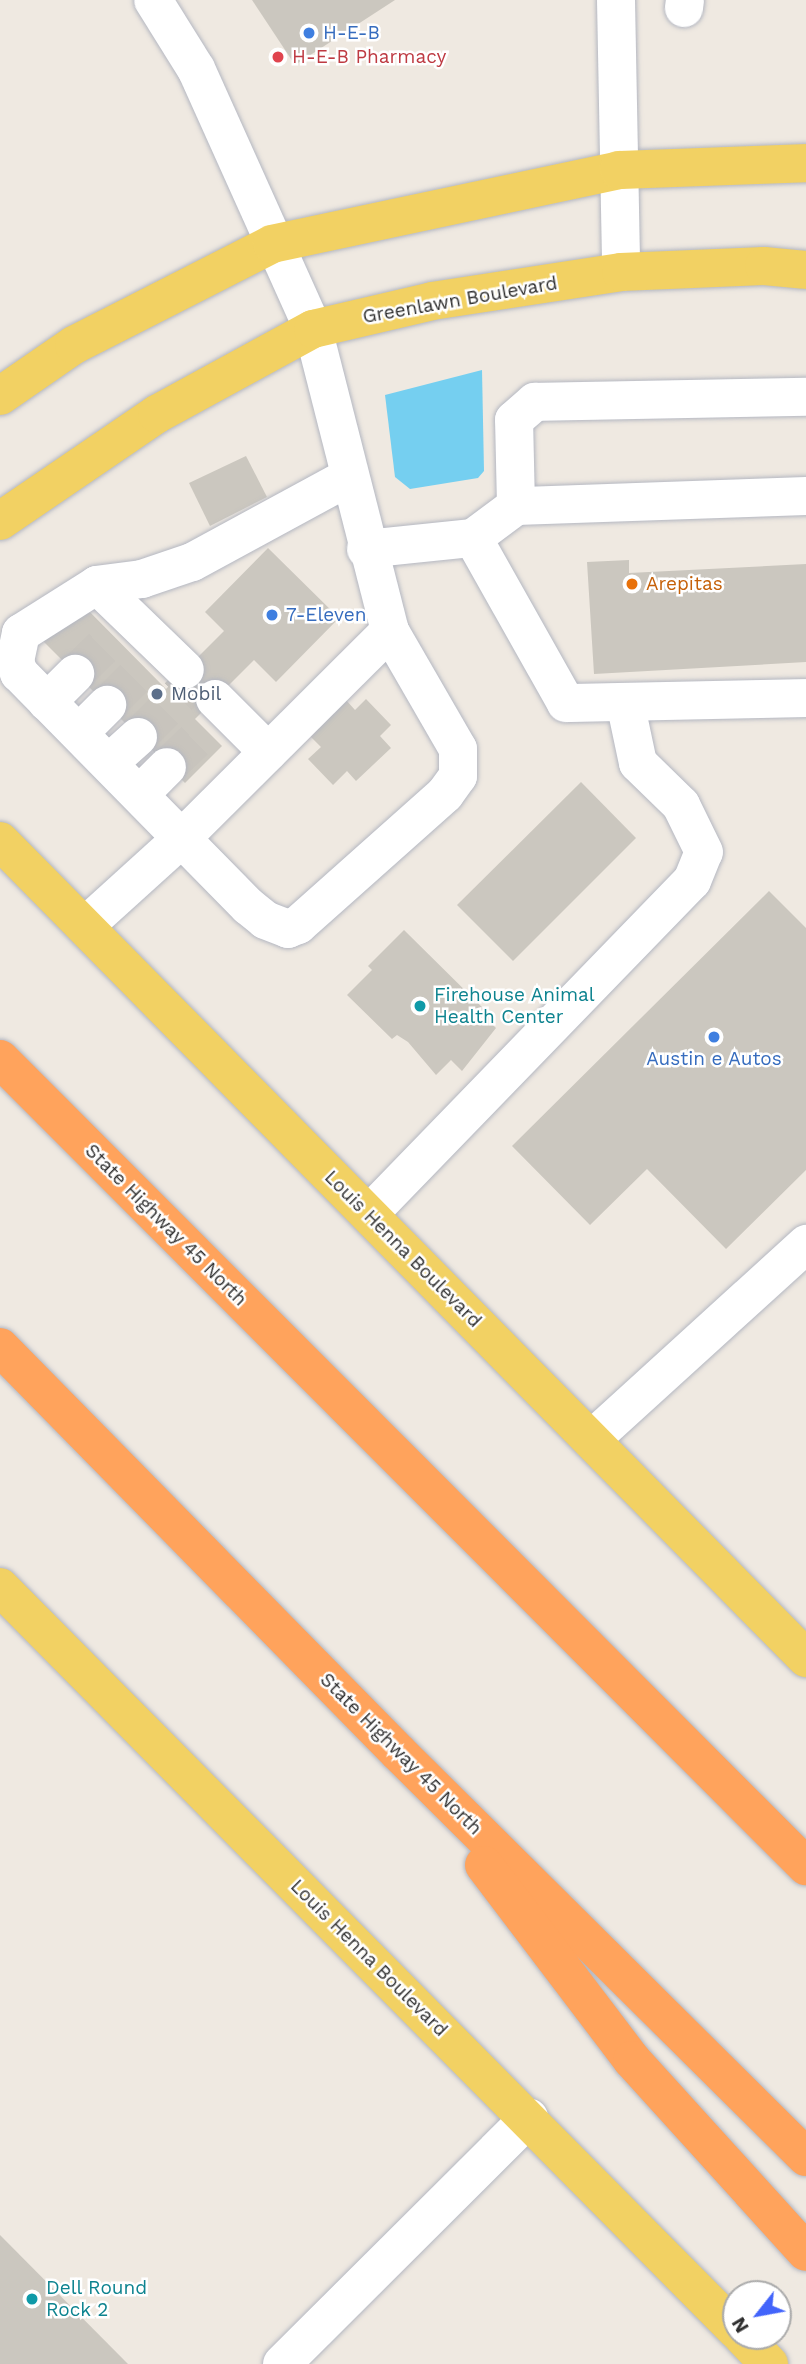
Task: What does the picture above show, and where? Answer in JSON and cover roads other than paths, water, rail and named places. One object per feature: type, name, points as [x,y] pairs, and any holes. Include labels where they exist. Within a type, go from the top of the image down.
[{"type":"highway","name":"State Highway 45 North","points":[[0,1059],[806,1866]]},
{"type":"highway","name":"State Highway 45 North","points":[[0,1347],[398,1752],[806,2157]]},
{"type":"highway","points":[[398,1752],[632,2060],[806,2252]]},
{"type":"main road","points":[[0,396],[74,345],[272,244],[619,170],[806,163]]},
{"type":"main road","name":"Greenlawn Boulevard","points":[[2,521],[157,414],[313,329],[432,301],[621,272],[764,266],[806,270]]},
{"type":"main road","name":"Louis Henna Boulevard","points":[[0,841],[806,1658]]},
{"type":"main road","name":"Louis Henna Boulevard","points":[[4,1600],[529,2118],[722,2316]]},
{"type":"main road","points":[[755,2350],[769,2364]]},
{"type":"lane","points":[[153,0],[196,69],[272,244],[313,329],[347,478],[390,631],[458,749],[458,776],[445,794],[298,925],[288,929],[265,920],[248,906],[183,837],[19,674],[15,645],[21,633],[97,585],[142,579],[192,562],[347,478]]},
{"type":"lane","points":[[616,0],[621,272]]},
{"type":"lane","points":[[516,506],[514,420],[535,402],[806,397]]},
{"type":"lane","points":[[366,549],[473,538],[516,506],[806,496]]},
{"type":"lane","points":[[473,538],[566,704],[806,698]]},
{"type":"lane","points":[[97,585],[123,627],[164,661]]},
{"type":"lane","points":[[85,926],[183,837],[390,631]]},
{"type":"lane","points":[[47,702],[75,674]]},
{"type":"lane","points":[[369,1214],[692,881],[704,852],[681,805],[638,763],[625,702]]},
{"type":"lane","points":[[79,733],[107,705]]},
{"type":"lane","points":[[216,713],[268,752]]},
{"type":"lane","points":[[109,763],[138,737]]},
{"type":"lane","points":[[140,794],[167,767]]},
{"type":"lane","points":[[592,1440],[806,1244]]},
{"type":"lane","points":[[282,2364],[529,2118]]},
{"type":"water","points":[[482,370],[484,471],[478,478],[410,489],[395,477],[385,395]]},
{"type":"tunnel","points":[[75,674],[114,636]]},
{"type":"tunnel","points":[[107,705],[145,667]]},
{"type":"tunnel","points":[[138,737],[195,680]]},
{"type":"tunnel","points":[[167,767],[206,730]]},
{"type":"place","name":"H-E-B","points":[[309,33]]},
{"type":"place","name":"H-E-B Pharmacy","points":[[278,57]]},
{"type":"place","name":"Arepitas","points":[[632,584]]},
{"type":"place","name":"7-Eleven","points":[[272,615]]},
{"type":"place","name":"Mobil","points":[[157,694]]},
{"type":"place","name":"Firehouse Animal Health Center","points":[[420,1006]]},
{"type":"place","name":"Austin e Autos","points":[[714,1037]]},
{"type":"place","name":"Dell Round Rock 2","points":[[32,2299]]}]
